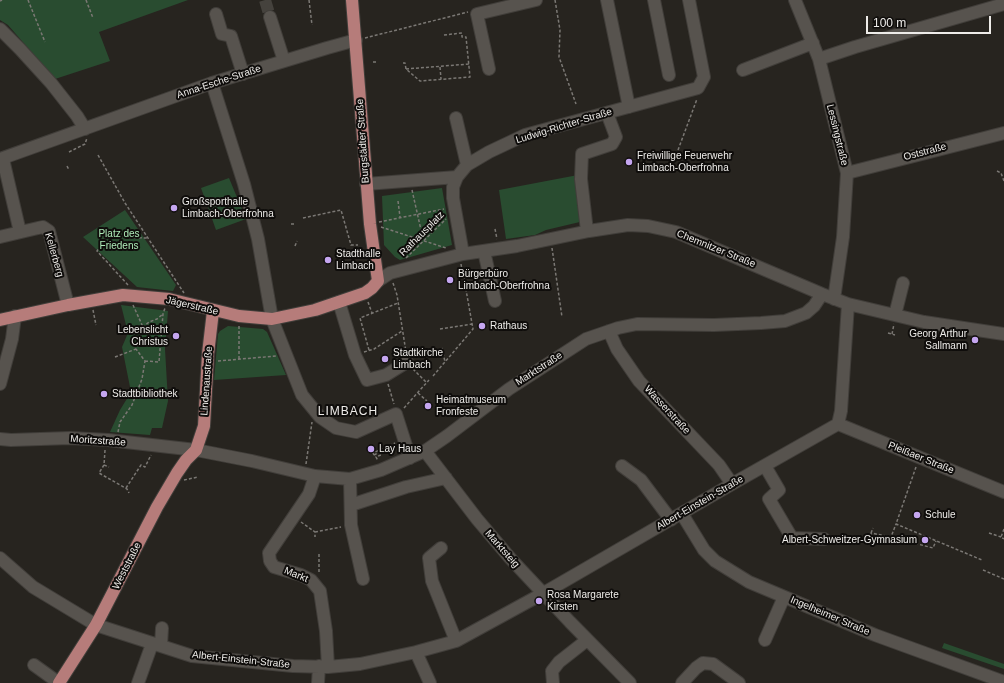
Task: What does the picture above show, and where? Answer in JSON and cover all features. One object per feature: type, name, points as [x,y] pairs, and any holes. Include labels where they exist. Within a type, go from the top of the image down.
[{"type":"main road","name":"Burgstädter Straße","points":[[352,0],[366,184],[378,281]]},
{"type":"main road","name":"Jägerstraße","points":[[0,320],[68,304],[124,294],[169,299],[213,311],[272,320],[315,310],[365,293],[378,281]]},
{"type":"main road","name":"Lindenaustraße","points":[[196,450],[204,426],[207,362],[213,311]]},
{"type":"main road","name":"Weststraße","points":[[59,683],[96,625],[156,507],[186,460],[196,450]]},
{"type":"street","points":[[489,69],[477,14],[536,0]]},
{"type":"street","points":[[607,0],[629,107]]},
{"type":"street","points":[[654,0],[669,75]]},
{"type":"street","name":"Ludwig-Richter-Straße","points":[[457,176],[467,165],[489,152],[525,135],[698,88],[704,77],[689,0]]},
{"type":"street","name":"Lessingstraße","points":[[795,0],[819,59],[847,173],[843,237],[834,299]]},
{"type":"street","points":[[819,59],[855,47],[1004,4]]},
{"type":"street","points":[[216,14],[222,34],[231,36],[243,74]]},
{"type":"street","points":[[270,17],[284,61]]},
{"type":"street","points":[[0,29],[51,83],[77,116],[86,132]]},
{"type":"street","name":"Anna-Esche-Straße","points":[[1,159],[86,132],[212,83],[356,40]]},
{"type":"street","points":[[743,70],[813,43]]},
{"type":"street","points":[[212,83],[246,191],[258,239],[272,320],[302,395],[320,417],[336,428],[356,432],[396,414],[410,458]]},
{"type":"street","points":[[587,231],[581,179],[582,154],[612,144],[616,137],[607,113]]},
{"type":"street","points":[[456,118],[467,165]]},
{"type":"street","name":"Oststraße","points":[[847,173],[1004,133]]},
{"type":"street","points":[[1,159],[20,232]]},
{"type":"street","points":[[366,184],[457,176],[453,187],[453,198],[463,254]]},
{"type":"street","name":"Chemnitzer Straße","points":[[378,281],[390,273],[463,254],[587,231],[628,225],[648,226],[676,232],[848,304],[924,322],[1004,334]]},
{"type":"street","name":"Kellerberg","points":[[0,236],[43,227],[49,230],[68,304]]},
{"type":"street","points":[[484,251],[496,302]]},
{"type":"street","points":[[895,315],[904,283]]},
{"type":"street","name":"Marktstraße","points":[[196,450],[252,461],[315,476],[350,479],[381,470],[425,451],[509,388],[586,339],[637,324],[714,325],[785,321],[806,313],[814,306],[822,294]]},
{"type":"street","points":[[339,302],[355,355],[367,380],[386,375],[407,362]]},
{"type":"street","points":[[838,424],[841,411],[848,304]]},
{"type":"street","points":[[0,384],[12,339],[14,316]]},
{"type":"street","name":"Wasserstraße","points":[[609,331],[617,348],[639,381],[719,465],[732,484]]},
{"type":"street","name":"Pleißaer Straße","points":[[838,424],[1004,492]]},
{"type":"street","name":"Albert-Einstein-Straße","points":[[0,558],[33,586],[96,625],[192,656],[293,666],[360,664],[416,652],[456,641],[542,594],[838,424]]},
{"type":"street","name":"Moritzstraße","points":[[0,439],[70,438],[116,441],[196,450]]},
{"type":"street","name":"Marktsteig","points":[[425,451],[477,519],[542,594],[630,683]]},
{"type":"street","name":"Ingelheimer Straße","points":[[622,466],[642,480],[715,561],[749,582],[875,635],[1004,682]]},
{"type":"street","points":[[766,466],[779,490],[769,499],[792,538],[824,539]]},
{"type":"street","name":"Markt","points":[[315,476],[309,494],[268,553],[270,561],[274,567],[301,575],[311,580],[320,591]]},
{"type":"street","points":[[350,505],[406,487],[446,478]]},
{"type":"street","points":[[350,479],[351,525],[363,579]]},
{"type":"street","points":[[441,548],[429,558],[432,581],[456,641]]},
{"type":"street","points":[[318,683],[324,666],[326,631],[320,591]]},
{"type":"street","points":[[765,640],[784,597]]},
{"type":"street","points":[[138,683],[157,645],[162,628]]},
{"type":"street","points":[[553,683],[552,671],[559,662],[587,640]]},
{"type":"street","points":[[416,652],[430,683]]},
{"type":"street","points":[[682,683],[696,668],[704,663],[713,664],[739,683]]},
{"type":"street","points":[[34,665],[59,683]]},
{"type":"path","points":[[28,0],[45,42]]},
{"type":"path","points":[[86,0],[92,18]]},
{"type":"path","points":[[309,0],[312,25]]},
{"type":"path","points":[[555,0],[560,30],[559,57],[576,104]]},
{"type":"path","points":[[356,40],[468,12],[477,14]]},
{"type":"path","points":[[403,63],[405,62],[406,69],[420,81],[470,77],[466,36],[461,37],[462,33],[444,35]]},
{"type":"path","points":[[406,69],[469,64]]},
{"type":"path","points":[[440,67],[441,80]]},
{"type":"path","points":[[678,150],[697,101]]},
{"type":"path","points":[[68,152],[85,144],[86,132]]},
{"type":"path","points":[[98,155],[125,203],[184,291],[185,303]]},
{"type":"path","points":[[67,166],[69,170]]},
{"type":"path","points":[[997,171],[1001,173],[1004,181]]},
{"type":"path","points":[[410,181],[423,240]]},
{"type":"path","points":[[398,201],[400,218]]},
{"type":"path","points":[[370,224],[417,214],[455,209]]},
{"type":"path","name":"Rathausplatz","points":[[404,269],[403,262],[455,209]]},
{"type":"path","points":[[303,218],[341,210],[351,245],[358,245]]},
{"type":"path","points":[[370,224],[463,254]]},
{"type":"path","points":[[128,285],[97,251],[107,237],[148,238]]},
{"type":"path","points":[[550,239],[562,317]]},
{"type":"path","points":[[295,246],[297,242]]},
{"type":"path","points":[[390,273],[397,295],[407,362],[427,384]]},
{"type":"path","points":[[433,376],[473,329],[463,273]]},
{"type":"path","points":[[145,361],[158,362],[163,314],[169,299]]},
{"type":"path","points":[[92,300],[96,325]]},
{"type":"path","points":[[131,302],[143,327]]},
{"type":"path","points":[[369,350],[360,318],[398,303]]},
{"type":"path","points":[[369,304],[372,313]]},
{"type":"path","points":[[136,349],[143,327],[163,314]]},
{"type":"path","points":[[240,316],[240,359]]},
{"type":"path","points":[[440,330],[472,324]]},
{"type":"path","points":[[355,355],[369,350],[402,331]]},
{"type":"path","points":[[888,333],[896,335]]},
{"type":"path","points":[[442,348],[445,362]]},
{"type":"path","points":[[116,441],[120,422],[132,405],[142,379],[145,361],[136,349]]},
{"type":"path","points":[[115,356],[136,349]]},
{"type":"path","points":[[207,362],[286,355]]},
{"type":"path","points":[[386,375],[396,414],[405,408],[429,380]]},
{"type":"path","points":[[418,393],[427,401]]},
{"type":"path","points":[[305,466],[312,424]]},
{"type":"path","points":[[378,461],[376,457],[381,455],[380,452],[374,455],[373,453],[404,439]]},
{"type":"path","points":[[127,489],[141,465],[145,467],[156,446]]},
{"type":"path","points":[[105,452],[104,465],[99,473],[127,489],[129,493]]},
{"type":"path","points":[[891,537],[920,457]]},
{"type":"path","points":[[104,465],[109,467]]},
{"type":"path","points":[[182,480],[198,477]]},
{"type":"path","points":[[896,524],[982,560]]},
{"type":"path","points":[[316,531],[315,532],[351,525]]},
{"type":"path","points":[[871,535],[873,528]]},
{"type":"path","points":[[1001,538],[1004,529]]},
{"type":"path","points":[[871,532],[933,548],[936,541]]},
{"type":"path","points":[[989,533],[1004,539]]},
{"type":"path","points":[[319,554],[320,591]]},
{"type":"path","points":[[983,570],[1003,579],[1004,575]]},
{"type":"green space","points":[[0,0],[188,0],[99,32],[110,61],[55,79],[8,25],[0,20]]},
{"type":"green space","points":[[578,175],[584,221],[546,230],[535,235],[506,239],[499,190]]},
{"type":"green space","points":[[229,178],[246,219],[216,230],[201,188]]},
{"type":"green space","points":[[442,188],[452,245],[400,260],[395,257],[384,245],[382,196]]},
{"type":"green space","name":"Platz des Friedens","points":[[125,210],[176,285],[173,291],[137,287],[83,237]]},
{"type":"green space","points":[[121,305],[168,311],[165,349],[168,401],[162,428],[152,428],[150,435],[110,432],[120,410],[131,392],[122,347],[128,333]]},
{"type":"green space","points":[[228,326],[263,329],[267,332],[286,375],[214,380],[218,334]]},
{"type":"green space","points":[[944,643],[1004,664],[1004,669],[942,648]]},
{"type":"tunnel","points":[[265,0],[270,17]]},
{"type":"place","name":"Freiwillige Feuerwehr Limbach-Oberfrohna","points":[[629,162]]},
{"type":"place","name":"Großsporthalle Limbach-Oberfrohna","points":[[174,208]]},
{"type":"place","name":"Stadthalle Limbach","points":[[328,260]]},
{"type":"place","name":"Bürgerbüro Limbach-Oberfrohna","points":[[450,280]]},
{"type":"place","name":"Rathaus","points":[[482,326]]},
{"type":"place","name":"Lebenslicht Christus","points":[[176,336]]},
{"type":"place","name":"Georg Arthur Sallmann","points":[[975,340]]},
{"type":"place","name":"Stadtkirche Limbach","points":[[385,359]]},
{"type":"place","name":"Stadtbibliothek","points":[[104,394]]},
{"type":"place","name":"Heimatmuseum Fronfeste","points":[[428,406]]},
{"type":"place","name":"Lay Haus","points":[[371,449]]},
{"type":"place","name":"Schule","points":[[917,515]]},
{"type":"place","name":"Albert-Schweitzer-Gymnasium","points":[[925,540]]},
{"type":"place","name":"Rosa Margarete Kirsten","points":[[539,601]]},
{"type":"district","name":"LIMBACH","points":[[348,412]]}]
